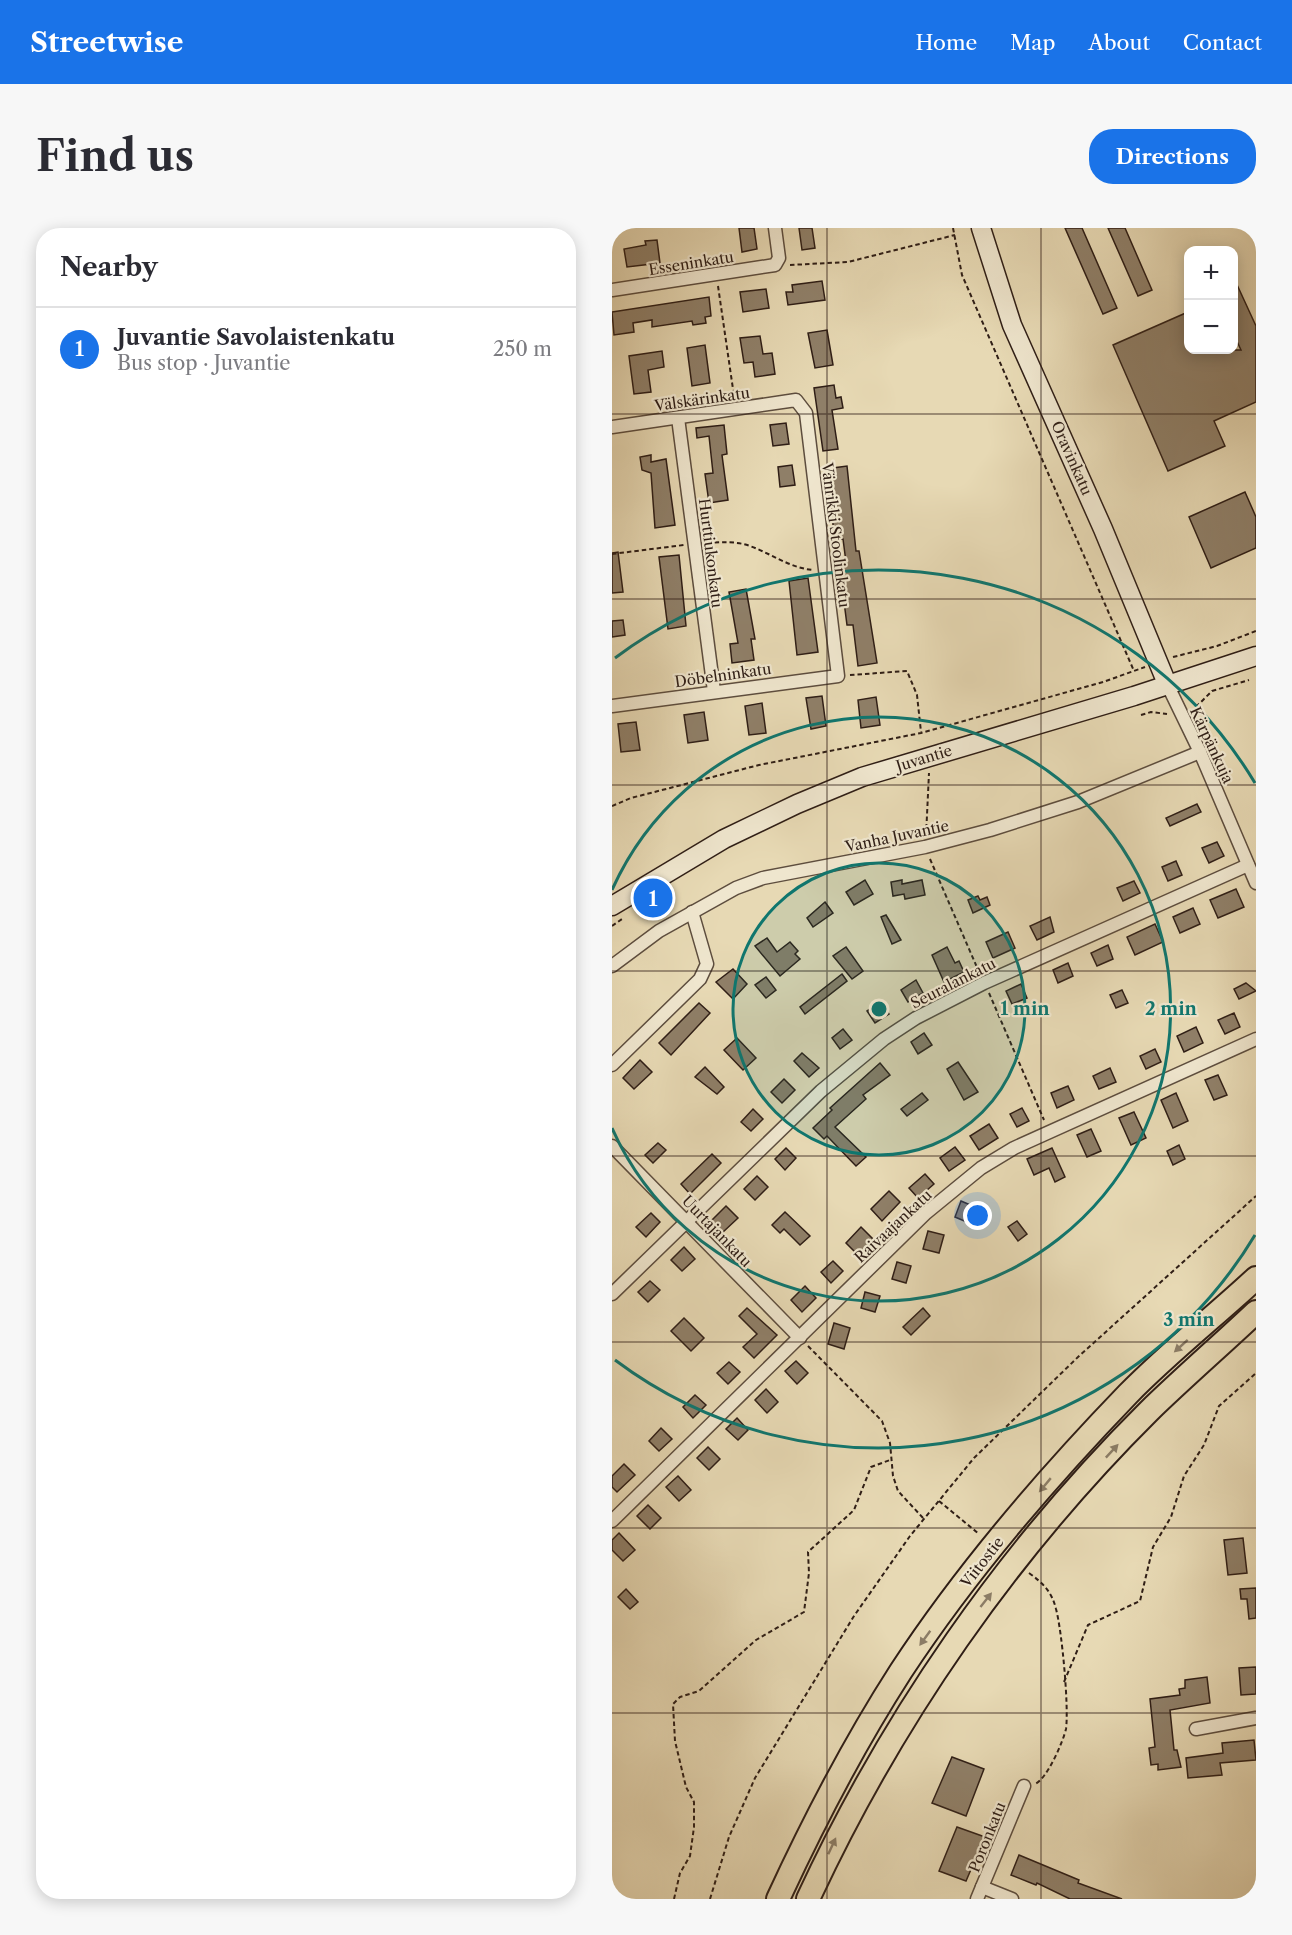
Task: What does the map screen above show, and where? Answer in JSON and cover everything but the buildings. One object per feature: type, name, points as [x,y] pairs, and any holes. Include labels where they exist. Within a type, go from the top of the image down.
[{"type":"highway","name":"Viitostie","points":[[778,1899],[815,1820],[901,1672],[952,1601],[1065,1461],[1130,1392],[1254,1280]]},
{"type":"highway","name":"Viitostie","points":[[808,1899],[839,1832],[924,1686],[973,1617],[1085,1479],[1149,1411],[1256,1312]]},
{"type":"main road","name":"Oravinkatu","points":[[981,228],[1012,325],[1104,529],[1168,686]]},
{"type":"main road","name":"Juvantie","points":[[612,906],[724,839],[797,804],[862,777],[1168,686],[1256,656]]},
{"type":"street","points":[[775,228],[779,258],[775,266]]},
{"type":"street","name":"Esseninkatu","points":[[612,290],[775,266]]},
{"type":"street","name":"Välskärinkatu","points":[[612,427],[796,400]]},
{"type":"street","name":"Vänrikki Stoolinkatu","points":[[796,400],[806,413],[838,676]]},
{"type":"street","name":"Hurttiukonkatu","points":[[678,418],[714,691]]},
{"type":"street","name":"Döbelninkatu","points":[[612,706],[838,676]]},
{"type":"street","name":"Kärpänkuja","points":[[1168,686],[1200,752],[1256,883]]},
{"type":"street","name":"Vanha Juvantie","points":[[612,966],[659,931],[736,888],[763,878],[925,847],[1078,802],[1200,752]]},
{"type":"street","name":"Seuralankatu","points":[[612,1294],[849,1066],[916,1018],[984,983],[1248,865]]},
{"type":"street","points":[[612,1065],[700,979],[707,964],[692,912]]},
{"type":"street","name":"Raivaajankatu","points":[[612,1521],[926,1213],[981,1168],[1049,1131],[1256,1039]]},
{"type":"street","name":"Uurtajankatu","points":[[612,1146],[800,1338]]},
{"type":"street","points":[[1196,1729],[1256,1718]]},
{"type":"street","name":"Poronkatu","points":[[980,1893],[1024,1786]]},
{"type":"street","points":[[980,1893],[1012,1899]]},
{"type":"path","points":[[953,228],[962,275],[1134,671]]},
{"type":"path","points":[[775,266],[848,262],[954,235]]},
{"type":"path","points":[[717,274],[736,410]]},
{"type":"path","points":[[612,554],[726,542],[748,546],[789,565],[825,570]]},
{"type":"path","points":[[612,806],[631,798],[759,765],[921,733],[1134,671],[1179,654],[1217,646],[1256,631]]},
{"type":"path","points":[[838,676],[907,671],[916,695],[921,733]]},
{"type":"path","points":[[1196,706],[1212,692],[1249,680]]},
{"type":"path","points":[[1141,715],[1160,712],[1170,716]]},
{"type":"path","points":[[925,847],[928,756]]},
{"type":"path","points":[[710,1899],[729,1837],[755,1778],[854,1616],[924,1519],[974,1458],[1078,1357],[1256,1196]]},
{"type":"path","points":[[800,1338],[882,1421],[890,1443],[891,1460],[898,1491],[924,1519]]},
{"type":"path","points":[[1064,1682],[1088,1624],[1140,1601],[1153,1547],[1171,1517],[1184,1476],[1204,1445],[1219,1406],[1256,1373]]},
{"type":"path","points":[[674,1899],[680,1873],[690,1856],[694,1827],[694,1802],[686,1787],[675,1741],[673,1704],[680,1697],[699,1691],[756,1640],[804,1612],[809,1573],[808,1552],[854,1510],[871,1467],[891,1460]]},
{"type":"path","points":[[939,1501],[980,1534]]},
{"type":"path","points":[[1024,1786],[1038,1784],[1051,1765],[1066,1730],[1064,1682],[1056,1609],[1045,1585],[1027,1572]]},
{"type":"place","name":"Juvantie Savolaistenkatu","points":[[653,898]]}]
